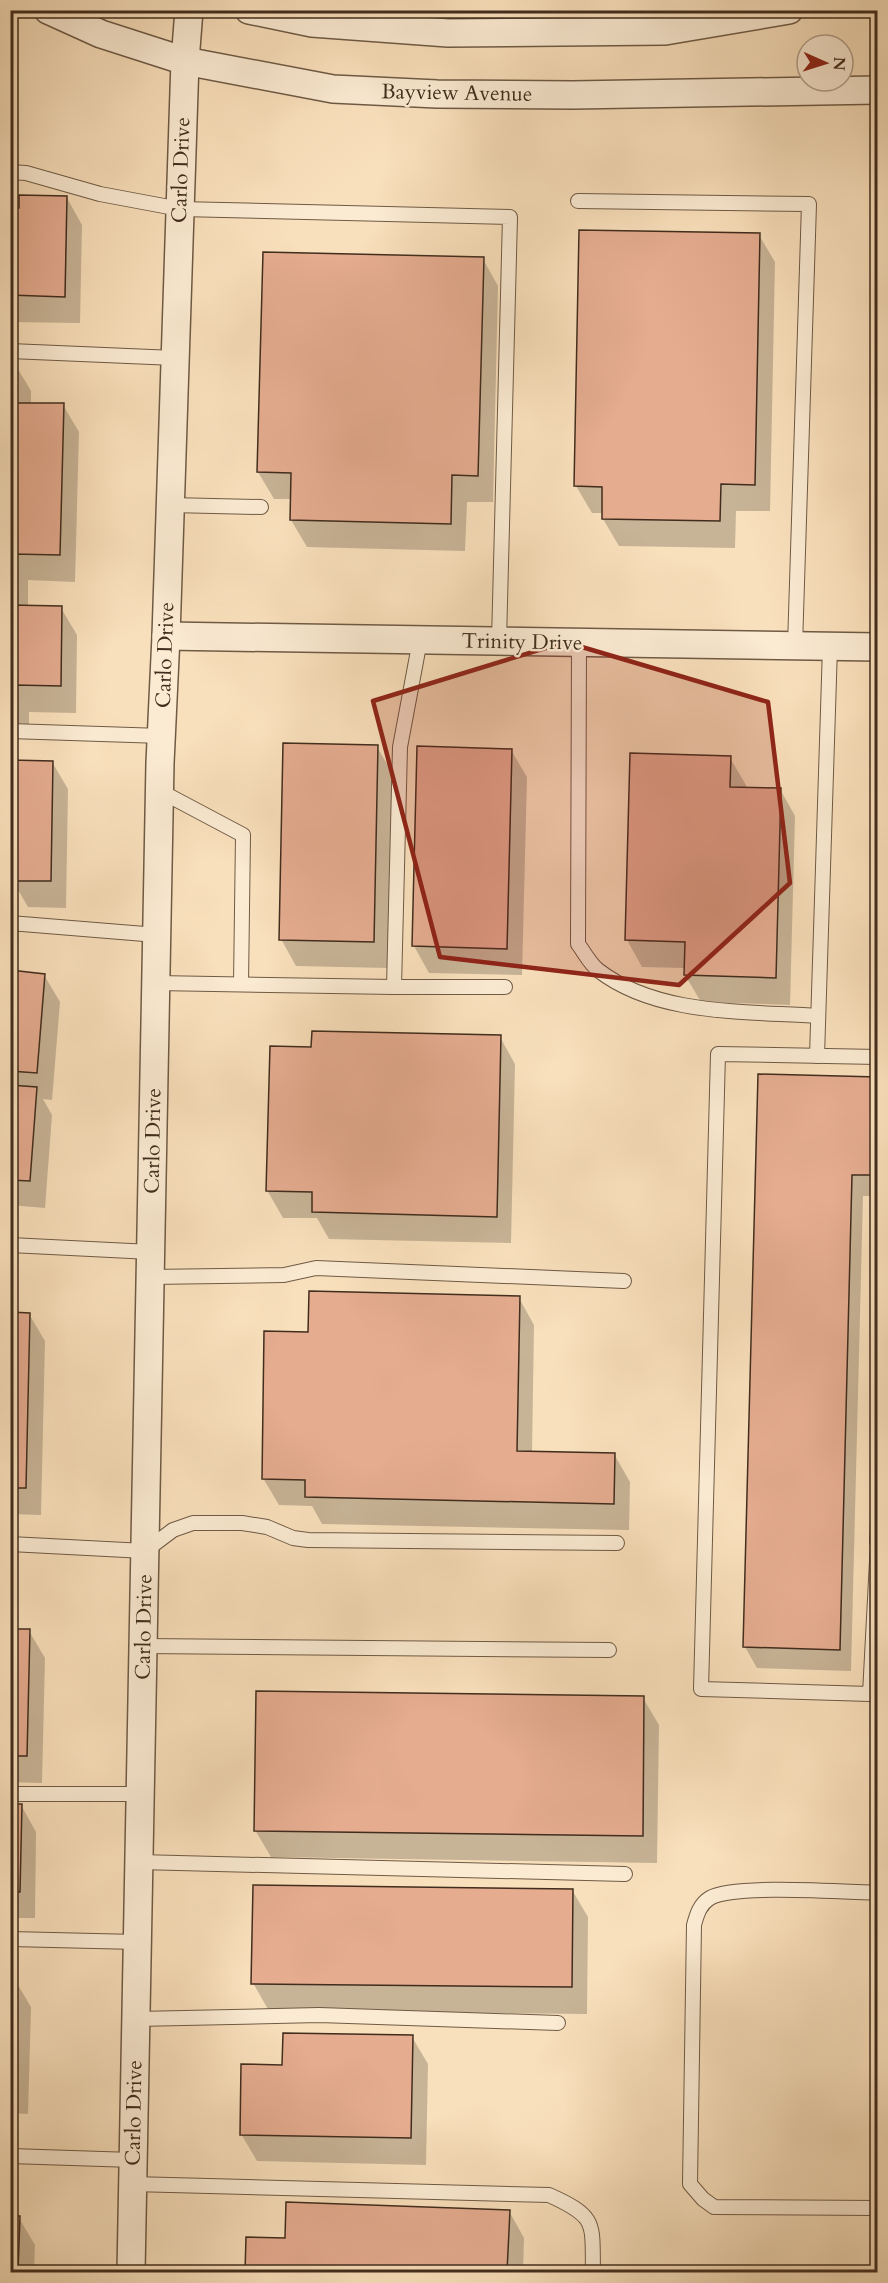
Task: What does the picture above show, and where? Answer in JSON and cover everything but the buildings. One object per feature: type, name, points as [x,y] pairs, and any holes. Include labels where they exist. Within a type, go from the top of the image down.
[{"type":"street","name":"Bayview Avenue","points":[[48,10],[101,34],[184,61],[333,89],[437,94],[573,95],[878,90]]},
{"type":"street","name":"Carlo Drive","points":[[130,2272],[160,791],[184,61],[189,10]]},
{"type":"street","points":[[249,10],[333,25],[397,31],[482,33],[665,31],[789,10]]},
{"type":"street","name":"Trinity Drive","points":[[166,636],[878,648]]},
{"type":"lane","points":[[10,172],[26,172],[100,194],[180,208],[510,217],[499,641]]},
{"type":"lane","points":[[578,201],[809,204],[795,646]]},
{"type":"lane","points":[[10,351],[175,358]]},
{"type":"lane","points":[[170,505],[261,507]]},
{"type":"lane","points":[[394,987],[400,747],[420,640]]},
{"type":"lane","points":[[579,643],[578,944],[596,969],[630,990],[694,1008],[818,1016]]},
{"type":"lane","points":[[817,1056],[830,647]]},
{"type":"lane","points":[[10,731],[162,736]]},
{"type":"lane","points":[[160,791],[243,835],[241,984]]},
{"type":"lane","points":[[10,923],[157,935]]},
{"type":"lane","points":[[156,983],[505,987]]},
{"type":"lane","points":[[878,1057],[718,1054],[701,1689],[874,1694],[878,1520]]},
{"type":"lane","points":[[10,1245],[151,1265],[284,1275],[316,1268],[624,1281]]},
{"type":"lane","points":[[10,1544],[145,1551],[173,1530],[193,1523],[242,1523],[267,1527],[293,1538],[308,1540],[617,1543]]},
{"type":"lane","points":[[143,1646],[609,1650]]},
{"type":"lane","points":[[10,1794],[140,1794]]},
{"type":"lane","points":[[139,1862],[625,1874]]},
{"type":"lane","points":[[878,1893],[738,1890],[710,1898],[700,1906],[694,1925],[690,2184],[703,2199],[714,2207],[878,2208]]},
{"type":"lane","points":[[10,1939],[137,1942]]},
{"type":"lane","points":[[136,2019],[319,2015],[558,2023]]},
{"type":"lane","points":[[10,2156],[132,2172],[549,2195],[572,2205],[585,2214],[592,2226],[593,2272]]},
{"type":"highlighted area","points":[[565,642],[768,702],[790,883],[679,985],[440,957],[373,701]]}]
